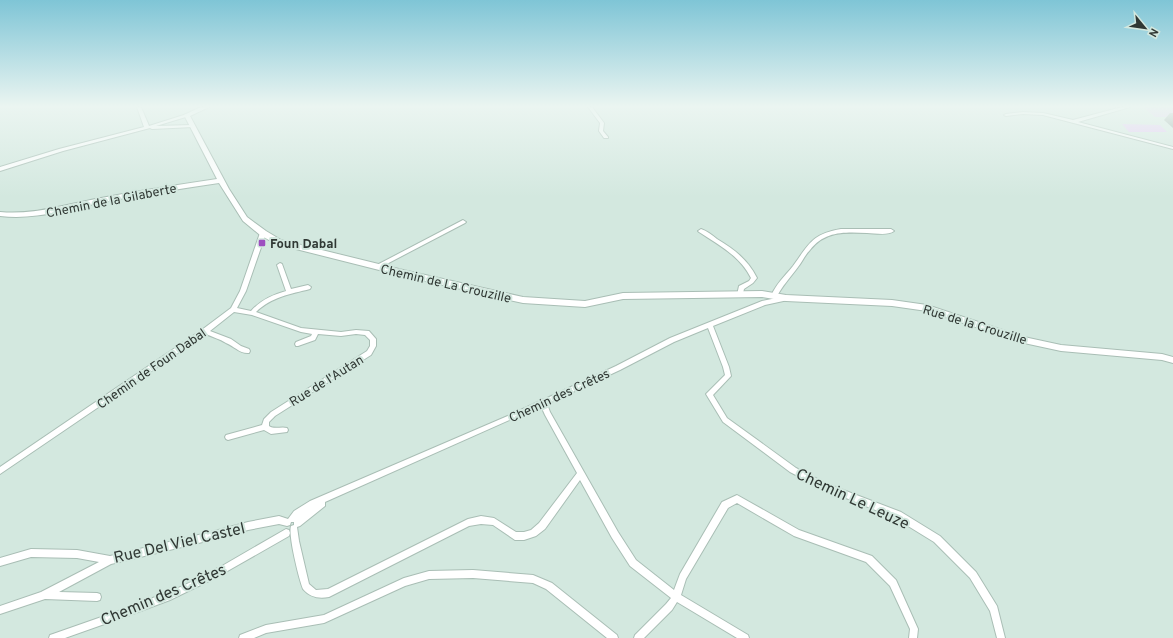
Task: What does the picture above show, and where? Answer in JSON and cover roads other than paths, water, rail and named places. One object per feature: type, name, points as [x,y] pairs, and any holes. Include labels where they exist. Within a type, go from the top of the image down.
[{"type":"street","points":[[0,169],[61,150],[113,137]]},
{"type":"street","name":"Chemin de La Crouzille","points":[[199,137],[245,219],[263,233],[279,242],[377,267],[523,300],[585,304],[623,296],[762,294],[775,297]]},
{"type":"street","points":[[1129,137],[1173,148]]},
{"type":"street","name":"Chemin de la Gilaberte","points":[[0,214],[31,216],[108,198],[222,180]]},
{"type":"street","points":[[377,267],[463,222]]},
{"type":"street","points":[[701,231],[730,250],[751,270],[754,278],[752,282],[741,288],[740,295]]},
{"type":"street","points":[[775,297],[778,287],[809,247],[822,236],[842,231],[891,231]]},
{"type":"street","name":"Chemin de Foun Dabal","points":[[0,471],[205,331],[232,310],[243,290],[263,233]]},
{"type":"street","points":[[280,265],[289,292]]},
{"type":"street","points":[[252,313],[258,305],[268,298],[308,287]]},
{"type":"street","name":"Rue de la Crouzille","points":[[775,297],[892,303],[927,308],[1024,340],[1061,348],[1173,360]]},
{"type":"street","name":"Chemin des Crêtes","points":[[53,638],[146,605],[203,581],[270,542],[334,495],[512,417],[543,401],[618,368],[672,340],[764,303],[786,298]]},
{"type":"street","name":"Rue de l'Autan","points":[[232,310],[252,313],[301,330],[341,334],[356,332],[367,334],[373,340],[373,346],[369,353],[273,414],[266,421],[265,427]]},
{"type":"street","name":"Chemin Le Leuze","points":[[710,325],[728,376],[709,394],[726,420],[793,470],[822,485],[898,515],[937,539],[973,575],[994,609],[1001,638]]},
{"type":"street","points":[[205,331],[229,341],[239,348],[247,351]]},
{"type":"street","points":[[298,344],[313,338],[316,332]]},
{"type":"street","points":[[543,401],[547,413],[615,535],[633,563],[676,597],[745,638]]},
{"type":"street","points":[[228,437],[265,427],[271,431],[285,430]]},
{"type":"street","points":[[290,527],[296,544],[306,586],[310,592],[317,595],[329,593],[468,523],[481,520],[494,522],[515,536],[524,536],[533,533],[542,526],[581,473]]},
{"type":"street","points":[[638,638],[669,607],[676,597],[683,577],[721,511],[725,505],[737,500],[797,533],[869,559],[893,583],[914,629],[913,638]]},
{"type":"street","name":"Rue Del Viel Castel","points":[[0,562],[31,553],[77,554],[110,560],[248,526],[279,520],[290,527]]},
{"type":"street","points":[[0,610],[43,595],[110,560]]},
{"type":"street","points":[[243,638],[266,629],[324,619],[404,582],[429,575],[473,574],[533,579],[549,586],[614,638]]},
{"type":"street","points":[[43,595],[97,597]]},
{"type":"place","name":"Foun Dabal","points":[[262,243]]}]
